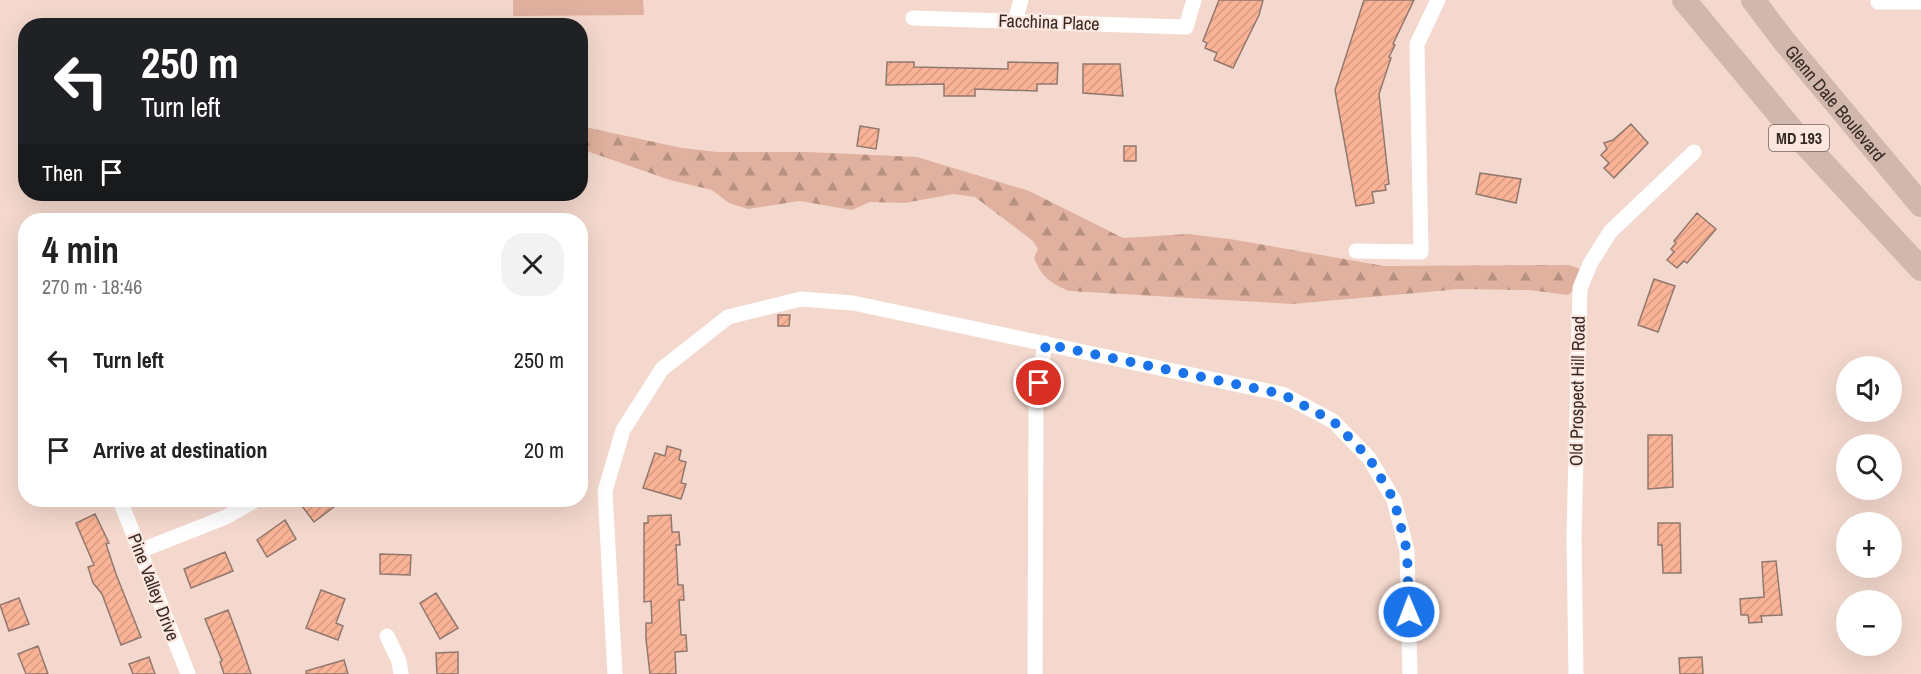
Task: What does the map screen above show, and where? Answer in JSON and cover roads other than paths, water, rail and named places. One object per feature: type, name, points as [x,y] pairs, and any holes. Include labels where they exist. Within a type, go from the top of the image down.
[{"type":"main road","name":"MD 193","points":[[1684,0],[1793,131],[1921,269]]},
{"type":"main road","name":"Glenn Dale Boulevard","points":[[1753,0],[1791,50],[1921,205]]},
{"type":"street","points":[[1015,21],[1021,0]]},
{"type":"street","name":"Facchina Place","points":[[913,18],[1186,27],[1194,0]]},
{"type":"street","points":[[1356,251],[1421,252],[1417,44],[1438,0]]},
{"type":"street","points":[[1878,2],[1921,2]]},
{"type":"street","name":"Old Prospect Hill Road","points":[[1576,674],[1574,538],[1580,288],[1590,264],[1610,232],[1694,152]]},
{"type":"street","points":[[615,674],[605,491],[623,430],[662,369],[728,317],[801,299],[853,303],[1282,394],[1333,421],[1369,458],[1394,500],[1407,551],[1410,674]]},
{"type":"street","points":[[1035,674],[1036,403],[1046,344]]},
{"type":"street","name":"Pine Valley Drive","points":[[123,507],[142,550],[188,674]]},
{"type":"street","points":[[142,550],[226,517],[244,507]]},
{"type":"street","points":[[387,636],[399,661],[401,674]]}]
